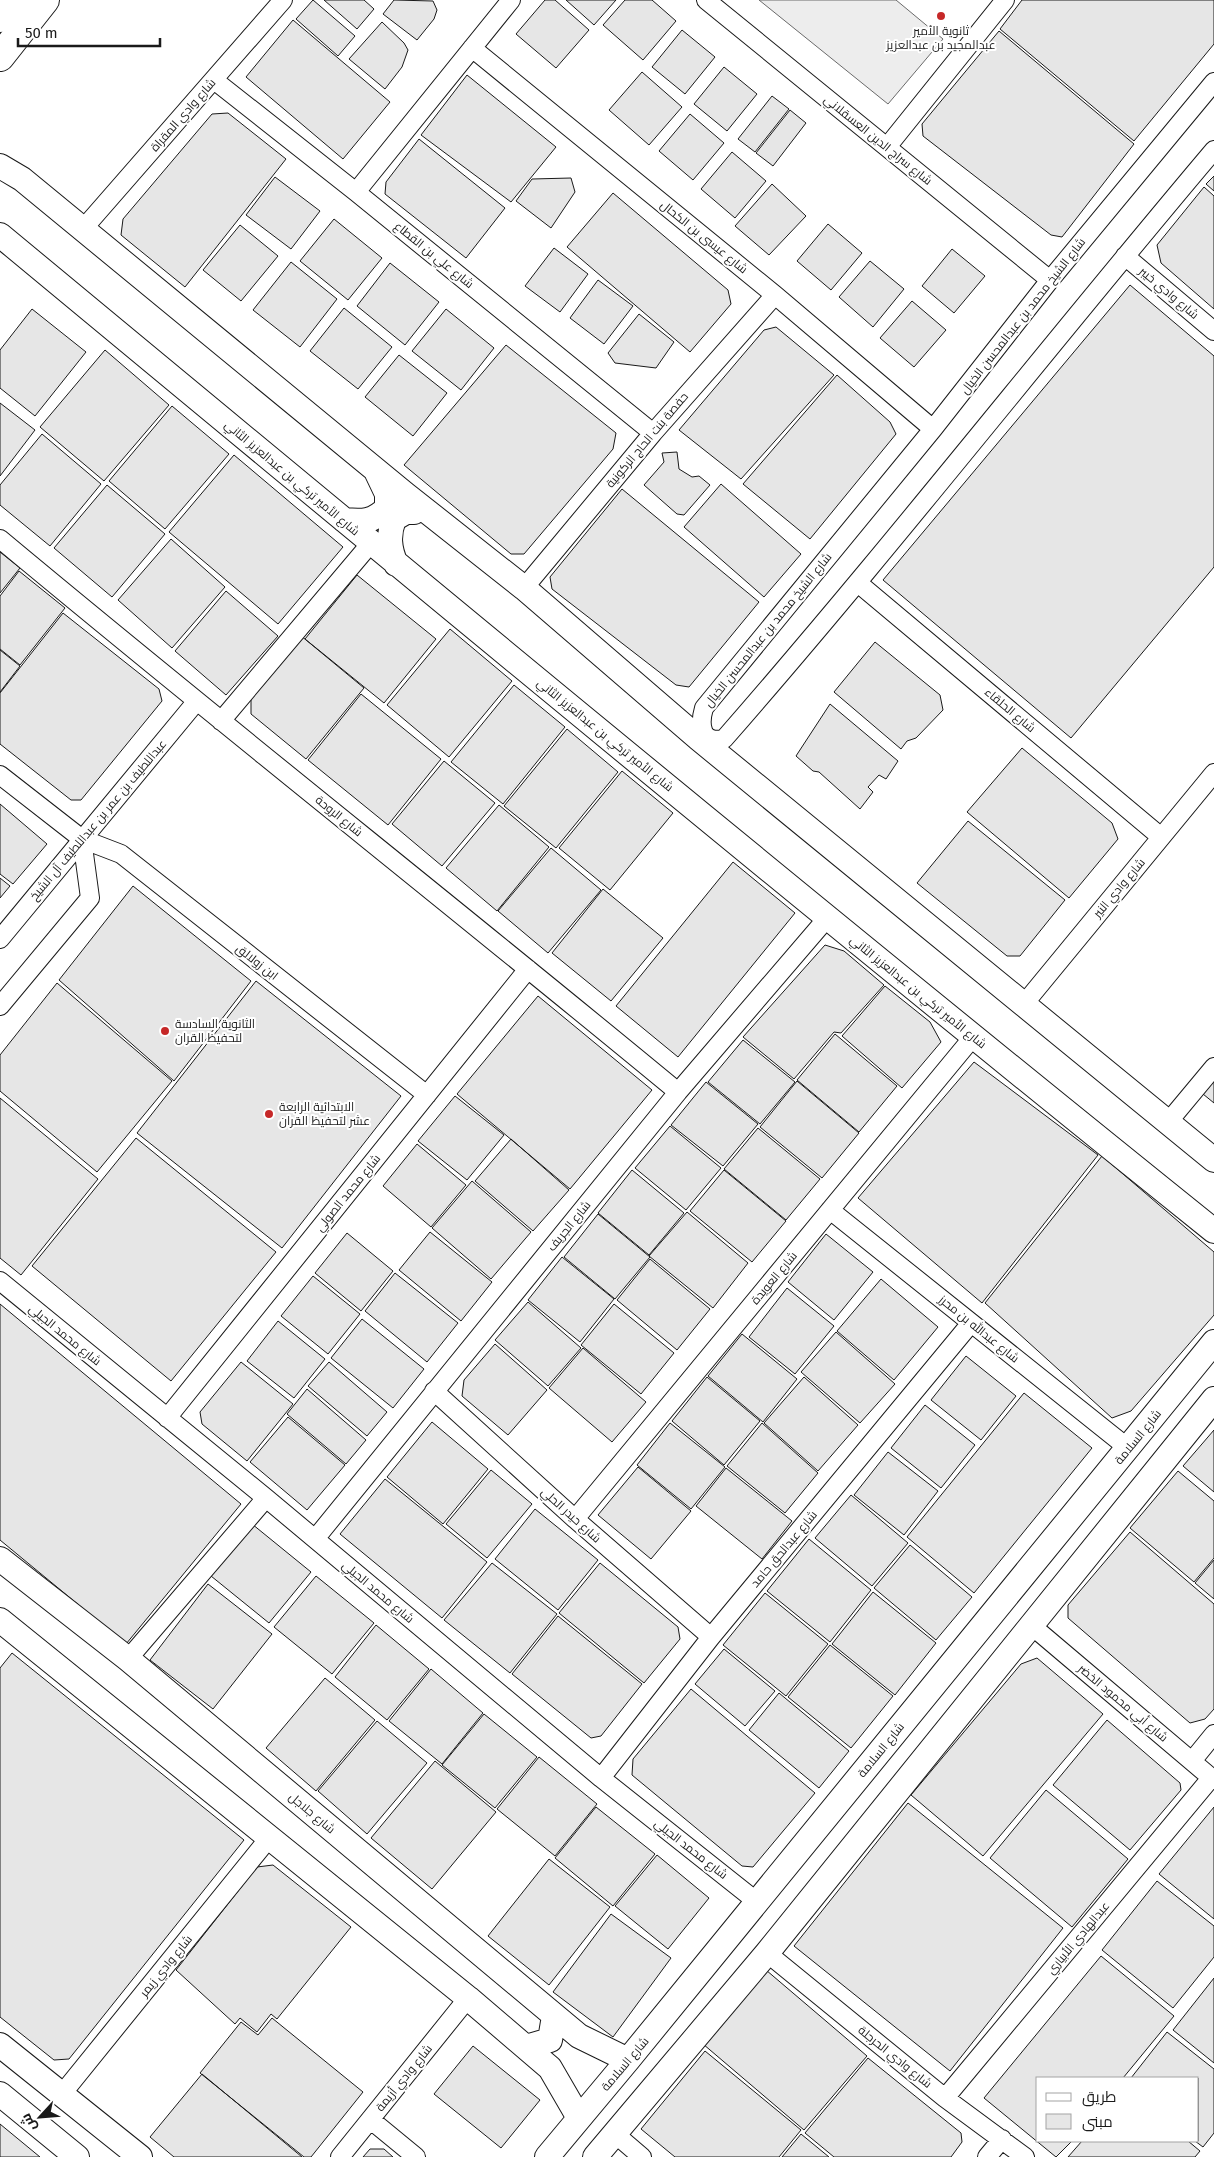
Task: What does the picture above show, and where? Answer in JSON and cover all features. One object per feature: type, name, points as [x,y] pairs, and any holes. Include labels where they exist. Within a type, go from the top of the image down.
[{"type":"main road","points":[[0,18],[18,0]]},
{"type":"main road","points":[[0,57],[45,0]]},
{"type":"street","name":"شارع وادي المقراة","points":[[83,229],[283,0]]},
{"type":"street","points":[[356,192],[511,0]]},
{"type":"street","name":"شارع سراج الدين العسقلاني","points":[[706,0],[1050,280]]},
{"type":"street","points":[[887,147],[1005,0]]},
{"type":"street","name":"شارع عيسى بن الكحال","points":[[472,48],[775,295],[933,429]]},
{"type":"street","name":"شارع علي بن القطاع","points":[[214,80],[356,192],[653,433]]},
{"type":"street","name":"شارع الشيخ محمد بن عبدالمحسن الخيال","points":[[1214,82],[1050,280],[933,429],[704,708],[700,722],[702,731],[708,738],[724,739],[858,583],[1124,256],[1214,150]]},
{"type":"street","points":[[0,164],[22,179],[375,470],[524,588],[698,738],[1214,1160]]},
{"type":"street","name":"شارع الأمير تركي بن عبدالعزيز الثاني","points":[[0,235],[396,564],[973,1037],[1214,1231]]},
{"type":"street","name":"شارع وادي خيبر","points":[[1124,256],[1214,331]]},
{"type":"street","name":"حفصة بنت الحاج الركونية","points":[[524,588],[653,433],[775,295]]},
{"type":"street","points":[[344,520],[367,522],[378,517],[387,508],[387,494],[375,470]]},
{"type":"street","points":[[396,564],[390,542],[390,530],[394,519],[406,512],[431,515]]},
{"type":"street","name":"شارع الروحة","points":[[0,539],[196,702],[678,1092]]},
{"type":"street","points":[[221,721],[371,543]]},
{"type":"street","name":"شارع الحلقاء","points":[[858,583],[1162,837]]},
{"type":"street","name":"عبداللطيف بن عمر بن عبداللطيف آل الشيخ","points":[[0,938],[196,702]]},
{"type":"street","name":"شارع وادي النير","points":[[1024,1004],[1214,773]]},
{"type":"street","name":"ابن زولالق","points":[[0,775],[82,839],[121,854],[427,1095]]},
{"type":"street","points":[[0,1006],[90,898],[82,839]]},
{"type":"street","name":"شارع الجريف","points":[[315,1539],[678,1092],[828,917]]},
{"type":"street","name":"شارع محمد الصولي","points":[[167,1418],[528,969]]},
{"type":"street","name":"شارع العويدة","points":[[575,1519],[973,1037]]},
{"type":"street","points":[[1168,1121],[1214,1068]]},
{"type":"street","name":"شارع عبدالله بن محرز","points":[[830,1210],[1128,1448]]},
{"type":"street","name":"شارع محمد الجيلي","points":[[0,1282],[266,1498],[601,1778],[756,1901]]},
{"type":"street","name":"شارع عبدالحق حامد","points":[[601,1778],[711,1637],[971,1323]]},
{"type":"street","name":"شارع السلامة","points":[[547,2157],[1214,1342]]},
{"type":"street","name":"شارع حيدر الحلي","points":[[434,1391],[575,1519],[711,1637]]},
{"type":"street","points":[[595,2157],[767,1953],[1214,1399]]},
{"type":"street","points":[[1128,1448],[1156,1472]]},
{"type":"street","points":[[128,1659],[266,1498]]},
{"type":"street","name":"شارع جلاجل","points":[[0,1559],[128,1659],[579,2036],[628,2060]]},
{"type":"street","name":"شارع أبي محمود الخضر","points":[[1032,1626],[1213,1779]]},
{"type":"street","points":[[3,1629],[269,1838],[526,2047],[550,2068],[579,2118]]},
{"type":"street","points":[[1192,1761],[1214,1734]]},
{"type":"street","name":"عبدالهادي الأبياري","points":[[945,2098],[1213,1779]]},
{"type":"street","name":"شارع وادي زيمر","points":[[62,2094],[269,1838]]},
{"type":"street","name":"شارع وادي الحرجلة","points":[[767,1953],[945,2098],[1025,2157]]},
{"type":"street","name":"شارع وادي أزيمة","points":[[340,2157],[468,1998]]},
{"type":"street","points":[[526,2047],[550,2040],[554,2016]]},
{"type":"street","points":[[3,2053],[62,2094],[140,2157]]},
{"type":"street","points":[[0,2094],[76,2157]]},
{"type":"street","points":[[370,2120],[416,2157]]},
{"type":"street","points":[[614,2133],[642,2157]]},
{"type":"street","points":[[987,2157],[1002,2139]]},
{"type":"shaded area","points":[[759,0],[896,0],[943,39],[888,104]]},
{"type":"building","points":[[313,0],[355,36],[338,56],[296,19]]},
{"type":"building","points":[[324,0],[364,0],[374,9],[357,29]]},
{"type":"building","points":[[394,0],[433,1],[437,10],[434,19],[417,40],[383,14]]},
{"type":"building","points":[[545,0],[555,0],[589,30],[556,68],[516,34]]},
{"type":"building","points":[[566,0],[616,0],[594,25]]},
{"type":"building","points":[[625,0],[652,0],[676,21],[643,60],[603,25]]},
{"type":"building","points":[[1022,0],[1214,0],[1214,44],[1134,141],[1000,29]]},
{"type":"building","points":[[293,20],[390,102],[343,159],[246,77]]},
{"type":"building","points":[[382,22],[404,43],[408,50],[402,67],[385,89],[349,59]]},
{"type":"building","points":[[682,30],[715,57],[685,94],[652,67]]},
{"type":"building","points":[[999,31],[1134,144],[1062,237],[1051,235],[923,136],[922,124]]},
{"type":"building","points":[[724,67],[757,94],[727,131],[694,104]]},
{"type":"building","points":[[642,72],[682,107],[649,145],[609,110]]},
{"type":"building","points":[[467,75],[556,147],[511,202],[421,135]]},
{"type":"building","points":[[772,96],[789,109],[755,152],[738,139]]},
{"type":"building","points":[[790,110],[806,123],[773,166],[756,153]]},
{"type":"building","points":[[228,113],[286,159],[185,287],[121,235],[123,219],[212,114]]},
{"type":"building","points":[[690,114],[724,143],[693,180],[659,151]]},
{"type":"building","points":[[419,139],[505,208],[466,258],[385,194],[386,182]]},
{"type":"building","points":[[732,152],[766,181],[735,218],[701,189]]},
{"type":"building","points":[[1214,176],[1214,191],[1206,184]]},
{"type":"building","points":[[275,177],[320,211],[291,249],[246,215]]},
{"type":"building","points":[[571,178],[575,192],[551,228],[516,201],[532,179]]},
{"type":"building","points":[[772,184],[806,216],[769,255],[735,226]]},
{"type":"building","points":[[1204,187],[1214,196],[1214,309],[1161,263],[1157,245]]},
{"type":"building","points":[[613,193],[728,290],[731,304],[690,352],[567,247]]},
{"type":"building","points":[[334,219],[382,258],[348,300],[300,261]]},
{"type":"building","points":[[828,224],[862,253],[831,290],[797,261]]},
{"type":"building","points":[[240,225],[278,256],[241,301],[203,270]]},
{"type":"building","points":[[554,248],[588,274],[560,312],[525,286]]},
{"type":"building","points":[[952,249],[985,276],[954,313],[922,286]]},
{"type":"building","points":[[870,261],[904,289],[873,327],[839,297]]},
{"type":"building","points":[[291,262],[337,299],[300,347],[253,310]]},
{"type":"building","points":[[390,263],[439,302],[405,345],[357,306]]},
{"type":"building","points":[[598,280],[633,306],[604,344],[570,318]]},
{"type":"building","points":[[1130,285],[1214,356],[1214,567],[1071,738],[883,580]]},
{"type":"building","points":[[912,301],[946,330],[914,367],[880,338]]},
{"type":"building","points":[[344,308],[392,347],[358,389],[310,351]]},
{"type":"building","points":[[32,309],[86,352],[35,416],[0,388],[0,350]]},
{"type":"building","points":[[446,309],[494,348],[461,390],[412,351]]},
{"type":"building","points":[[639,314],[674,342],[656,368],[615,363],[608,353]]},
{"type":"building","points":[[776,327],[834,375],[741,479],[679,430],[764,330]]},
{"type":"building","points":[[506,345],[616,433],[613,449],[524,554],[511,554],[404,465]]},
{"type":"building","points":[[105,350],[169,405],[104,481],[40,427]]},
{"type":"building","points":[[399,355],[447,393],[413,436],[365,397]]},
{"type":"building","points":[[837,375],[890,422],[896,434],[810,539],[743,484]]},
{"type":"building","points":[[0,403],[35,430],[0,476]]},
{"type":"building","points":[[172,406],[229,454],[165,529],[109,481]]},
{"type":"building","points":[[42,434],[101,484],[50,546],[0,505],[0,485]]},
{"type":"building","points":[[677,452],[679,469],[692,477],[699,476],[710,485],[684,515],[677,514],[644,485],[664,462],[662,453]]},
{"type":"building","points":[[234,455],[343,547],[278,624],[169,532]]},
{"type":"building","points":[[721,484],[801,554],[764,597],[684,527]]},
{"type":"building","points":[[107,485],[165,534],[112,597],[54,548]]},
{"type":"building","points":[[622,489],[759,602],[689,687],[676,685],[552,589],[550,577]]},
{"type":"building","points":[[171,539],[225,587],[172,648],[118,600]]},
{"type":"building","points":[[0,552],[20,568],[0,593]]},
{"type":"building","points":[[19,571],[65,608],[20,665],[0,649],[0,596]]},
{"type":"building","points":[[357,575],[436,639],[384,703],[305,639]]},
{"type":"building","points":[[226,591],[278,636],[226,695],[175,651]]},
{"type":"building","points":[[63,613],[159,689],[162,701],[81,800],[71,800],[0,744],[0,693]]},
{"type":"building","points":[[450,629],[512,681],[449,757],[387,705]]},
{"type":"building","points":[[300,635],[364,688],[306,759],[251,714],[251,695]]},
{"type":"building","points":[[875,642],[940,695],[943,710],[916,738],[907,741],[901,749],[834,692]]},
{"type":"building","points":[[0,650],[20,666],[0,692]]},
{"type":"building","points":[[514,685],[565,727],[503,804],[451,762]]},
{"type":"building","points":[[361,694],[441,759],[388,825],[308,760]]},
{"type":"building","points":[[830,704],[898,761],[886,779],[879,775],[868,787],[873,792],[860,809],[819,772],[813,771],[796,756]]},
{"type":"building","points":[[567,729],[618,772],[556,848],[504,806]]},
{"type":"building","points":[[1022,748],[1112,823],[1118,839],[1069,898],[967,812]]},
{"type":"building","points":[[444,761],[495,803],[442,866],[392,824]]},
{"type":"building","points":[[622,771],[673,813],[610,890],[559,848]]},
{"type":"building","points":[[0,804],[47,844],[13,884],[0,874]]},
{"type":"building","points":[[499,805],[549,847],[497,911],[446,868]]},
{"type":"building","points":[[968,821],[1065,900],[1020,956],[1007,956],[917,883]]},
{"type":"building","points":[[551,848],[601,890],[548,953],[498,911]]},
{"type":"building","points":[[733,862],[795,913],[678,1057],[616,1006]]},
{"type":"building","points":[[0,878],[10,886],[0,898]]},
{"type":"building","name":"الثانوية السادسة لتحفيظ القران","points":[[133,886],[251,981],[174,1081],[59,980]]},
{"type":"building","points":[[603,889],[663,938],[611,1001],[552,953]]},
{"type":"building","points":[[825,945],[844,951],[884,985],[841,1033],[834,1032],[794,1079],[743,1037]]},
{"type":"building","name":"الابتدائية الرابعة عشر لتحفيظ القران","points":[[256,981],[401,1096],[282,1248],[137,1133]]},
{"type":"building","points":[[57,983],[172,1081],[97,1172],[0,1091],[0,1055]]},
{"type":"building","points":[[885,986],[930,1022],[941,1042],[902,1088],[842,1036]]},
{"type":"building","points":[[538,996],[652,1090],[570,1189],[457,1094]]},
{"type":"building","points":[[835,1034],[897,1086],[859,1132],[797,1080]]},
{"type":"building","points":[[743,1040],[795,1082],[760,1124],[708,1082]]},
{"type":"building","points":[[974,1062],[1098,1155],[982,1303],[858,1198]]},
{"type":"building","points":[[797,1081],[859,1133],[822,1178],[760,1127]]},
{"type":"building","points":[[1214,1081],[1214,1103],[1203,1094]]},
{"type":"building","points":[[706,1082],[758,1124],[723,1166],[671,1125]]},
{"type":"building","points":[[455,1096],[504,1135],[467,1180],[418,1141]]},
{"type":"building","points":[[0,1098],[98,1179],[21,1275],[0,1258]]},
{"type":"building","points":[[670,1126],[721,1168],[686,1210],[635,1168]]},
{"type":"building","points":[[758,1128],[820,1179],[786,1220],[724,1169]]},
{"type":"building","points":[[136,1138],[276,1252],[171,1381],[32,1266]]},
{"type":"building","points":[[511,1139],[569,1190],[533,1231],[475,1181]]},
{"type":"building","points":[[417,1144],[466,1185],[431,1227],[383,1186]]},
{"type":"building","points":[[1102,1156],[1214,1252],[1214,1315],[1131,1411],[1112,1418],[985,1303]]},
{"type":"building","points":[[632,1170],[684,1213],[649,1255],[598,1213]]},
{"type":"building","points":[[724,1170],[786,1221],[752,1262],[690,1211]]},
{"type":"building","points":[[472,1181],[531,1232],[491,1279],[432,1228]]},
{"type":"building","points":[[687,1212],[748,1263],[713,1308],[649,1256]]},
{"type":"building","points":[[598,1214],[650,1257],[615,1299],[564,1257]]},
{"type":"building","points":[[430,1232],[492,1282],[461,1321],[399,1270]]},
{"type":"building","points":[[347,1233],[393,1271],[361,1311],[315,1273]]},
{"type":"building","points":[[826,1234],[873,1272],[834,1320],[788,1282]]},
{"type":"building","points":[[562,1257],[614,1299],[580,1342],[528,1300]]},
{"type":"building","points":[[650,1259],[710,1309],[677,1350],[617,1300]]},
{"type":"building","points":[[395,1273],[458,1323],[427,1362],[365,1311]]},
{"type":"building","points":[[313,1276],[360,1314],[328,1354],[281,1316]]},
{"type":"building","points":[[881,1279],[938,1327],[894,1380],[837,1331]]},
{"type":"building","points":[[787,1288],[834,1326],[795,1374],[749,1337]]},
{"type":"building","points":[[528,1302],[581,1348],[548,1386],[495,1340]]},
{"type":"building","points":[[0,1304],[241,1504],[126,1644],[0,1540]]},
{"type":"building","points":[[614,1304],[674,1353],[641,1394],[581,1345]]},
{"type":"building","points":[[362,1319],[424,1369],[393,1408],[331,1358]]},
{"type":"building","points":[[278,1321],[325,1359],[294,1398],[247,1361]]},
{"type":"building","points":[[836,1332],[895,1384],[860,1423],[801,1372]]},
{"type":"building","points":[[742,1334],[797,1379],[763,1422],[708,1376]]},
{"type":"building","points":[[495,1344],[547,1390],[508,1435],[462,1396],[464,1380]]},
{"type":"building","points":[[583,1348],[646,1402],[612,1442],[549,1388]]},
{"type":"building","points":[[966,1356],[1016,1396],[981,1440],[931,1400]]},
{"type":"building","points":[[241,1362],[293,1404],[247,1461],[202,1424],[200,1412]]},
{"type":"building","points":[[329,1362],[387,1412],[367,1436],[308,1386]]},
{"type":"building","points":[[707,1377],[760,1421],[724,1465],[672,1421]]},
{"type":"building","points":[[804,1377],[858,1425],[818,1471],[764,1423]]},
{"type":"building","points":[[307,1389],[366,1440],[346,1464],[287,1414]]},
{"type":"building","points":[[1024,1393],[1092,1448],[974,1593],[907,1537]]},
{"type":"building","points":[[925,1405],[975,1445],[941,1488],[891,1448]]},
{"type":"building","points":[[288,1417],[345,1465],[307,1510],[250,1462]]},
{"type":"building","points":[[432,1422],[488,1469],[443,1524],[387,1477]]},
{"type":"building","points":[[670,1423],[725,1467],[691,1509],[637,1465]]},
{"type":"building","points":[[762,1423],[818,1473],[785,1513],[727,1466]]},
{"type":"building","points":[[1214,1430],[1214,1492],[1183,1466]]},
{"type":"building","points":[[888,1452],[938,1491],[904,1535],[854,1495]]},
{"type":"building","points":[[638,1467],[691,1511],[651,1559],[598,1515]]},
{"type":"building","points":[[726,1468],[792,1521],[762,1559],[696,1506]]},
{"type":"building","points":[[491,1470],[532,1504],[487,1558],[446,1524]]},
{"type":"building","points":[[1178,1471],[1214,1501],[1214,1558],[1194,1582],[1130,1528]]},
{"type":"building","points":[[385,1479],[487,1562],[442,1618],[340,1534]]},
{"type":"building","points":[[851,1495],[908,1543],[872,1586],[815,1538]]},
{"type":"building","points":[[535,1509],[598,1560],[558,1610],[495,1559]]},
{"type":"building","points":[[252,1524],[311,1572],[269,1623],[211,1576]]},
{"type":"building","points":[[1130,1532],[1214,1604],[1214,1709],[1205,1719],[1190,1723],[1068,1618],[1068,1605]]},
{"type":"building","points":[[809,1539],[871,1590],[830,1642],[767,1591]]},
{"type":"building","points":[[910,1545],[972,1597],[936,1640],[874,1588]]},
{"type":"building","points":[[1214,1560],[1214,1599],[1195,1583]]},
{"type":"building","points":[[492,1563],[557,1614],[510,1673],[444,1620]]},
{"type":"building","points":[[600,1563],[678,1627],[680,1639],[644,1683],[559,1613]]},
{"type":"building","points":[[316,1576],[374,1623],[332,1674],[274,1627]]},
{"type":"building","points":[[208,1584],[272,1634],[213,1709],[150,1660]]},
{"type":"building","points":[[873,1592],[936,1643],[895,1695],[832,1644]]},
{"type":"building","points":[[765,1593],[828,1644],[786,1696],[723,1645]]},
{"type":"building","points":[[558,1616],[642,1684],[601,1736],[591,1738],[512,1674]]},
{"type":"building","points":[[376,1625],[429,1669],[387,1720],[335,1677]]},
{"type":"building","points":[[830,1645],[893,1696],[851,1748],[788,1697]]},
{"type":"building","points":[[724,1649],[775,1691],[745,1726],[695,1684]]},
{"type":"building","points":[[12,1653],[244,1840],[69,2059],[54,2060],[0,2017],[0,1668]]},
{"type":"building","points":[[1037,1658],[1103,1714],[983,1856],[911,1795],[1021,1664]]},
{"type":"building","points":[[431,1669],[483,1713],[442,1764],[389,1721]]},
{"type":"building","points":[[325,1678],[375,1720],[316,1791],[266,1748]]},
{"type":"building","points":[[691,1689],[815,1793],[753,1867],[742,1866],[632,1775],[633,1759]]},
{"type":"building","points":[[779,1693],[849,1751],[819,1788],[749,1730]]},
{"type":"building","points":[[484,1714],[537,1757],[495,1808],[442,1765]]},
{"type":"building","points":[[1107,1720],[1180,1783],[1181,1790],[1130,1850],[1053,1785]]},
{"type":"building","points":[[377,1721],[427,1763],[367,1834],[318,1791]]},
{"type":"building","points":[[539,1757],[597,1804],[555,1856],[497,1809]]},
{"type":"building","points":[[435,1761],[496,1812],[432,1889],[371,1838]]},
{"type":"building","points":[[1046,1790],[1128,1859],[1072,1927],[990,1858]]},
{"type":"building","points":[[908,1803],[1063,1928],[950,2071],[794,1946]]},
{"type":"building","points":[[596,1807],[655,1854],[613,1906],[555,1858]]},
{"type":"building","points":[[1214,1807],[1214,1919],[1159,1874]]},
{"type":"building","points":[[657,1855],[709,1898],[668,1949],[615,1906]]},
{"type":"building","points":[[549,1859],[610,1907],[549,1985],[488,1936]]},
{"type":"building","points":[[273,1865],[351,1927],[277,2019],[271,2014],[257,2032],[240,2018],[235,2024],[176,1970],[257,1867]]},
{"type":"building","points":[[1157,1881],[1214,1926],[1214,1957],[1173,2008],[1102,1950]]},
{"type":"building","points":[[611,1914],[671,1958],[613,2037],[553,1992]]},
{"type":"building","points":[[1101,1956],[1174,2016],[1124,2077],[1036,2077],[1036,2141],[984,2098]]},
{"type":"building","points":[[766,1970],[867,2056],[804,2130],[703,2044]]},
{"type":"building","points":[[1214,1978],[1214,2063],[1173,2030]]},
{"type":"building","points":[[272,2018],[363,2092],[311,2157],[304,2157],[200,2073],[241,2022],[258,2035]]},
{"type":"building","points":[[1167,2032],[1214,2069],[1214,2133],[1203,2147],[1196,2142],[1199,2142],[1199,2077],[1132,2077]]},
{"type":"building","points":[[473,2046],[540,2100],[501,2148],[434,2094]]},
{"type":"building","points":[[705,2051],[801,2130],[779,2157],[675,2157],[641,2129]]},
{"type":"building","points":[[868,2058],[961,2133],[962,2142],[951,2157],[834,2157],[805,2133]]},
{"type":"building","points":[[202,2074],[302,2157],[174,2157],[150,2137]]},
{"type":"building","points":[[0,2124],[40,2157],[0,2157]]},
{"type":"building","points":[[801,2134],[829,2157],[782,2157]]},
{"type":"building","points":[[1038,2142],[1071,2142],[1056,2157]]},
{"type":"building","points":[[1081,2142],[1189,2142],[1200,2151],[1195,2157],[1068,2157]]},
{"type":"building","points":[[370,2149],[384,2149],[393,2157],[363,2157]]},
{"type":"place","name":"ثانوية الأمير عبدالمجيد بن عبدالعزيز","points":[[941,16]]},
{"type":"place","name":"الثانوية السادسة لتحفيظ القران","points":[[165,1031]]},
{"type":"place","name":"الابتدائية الرابعة عشر لتحفيظ القران","points":[[269,1114]]}]
